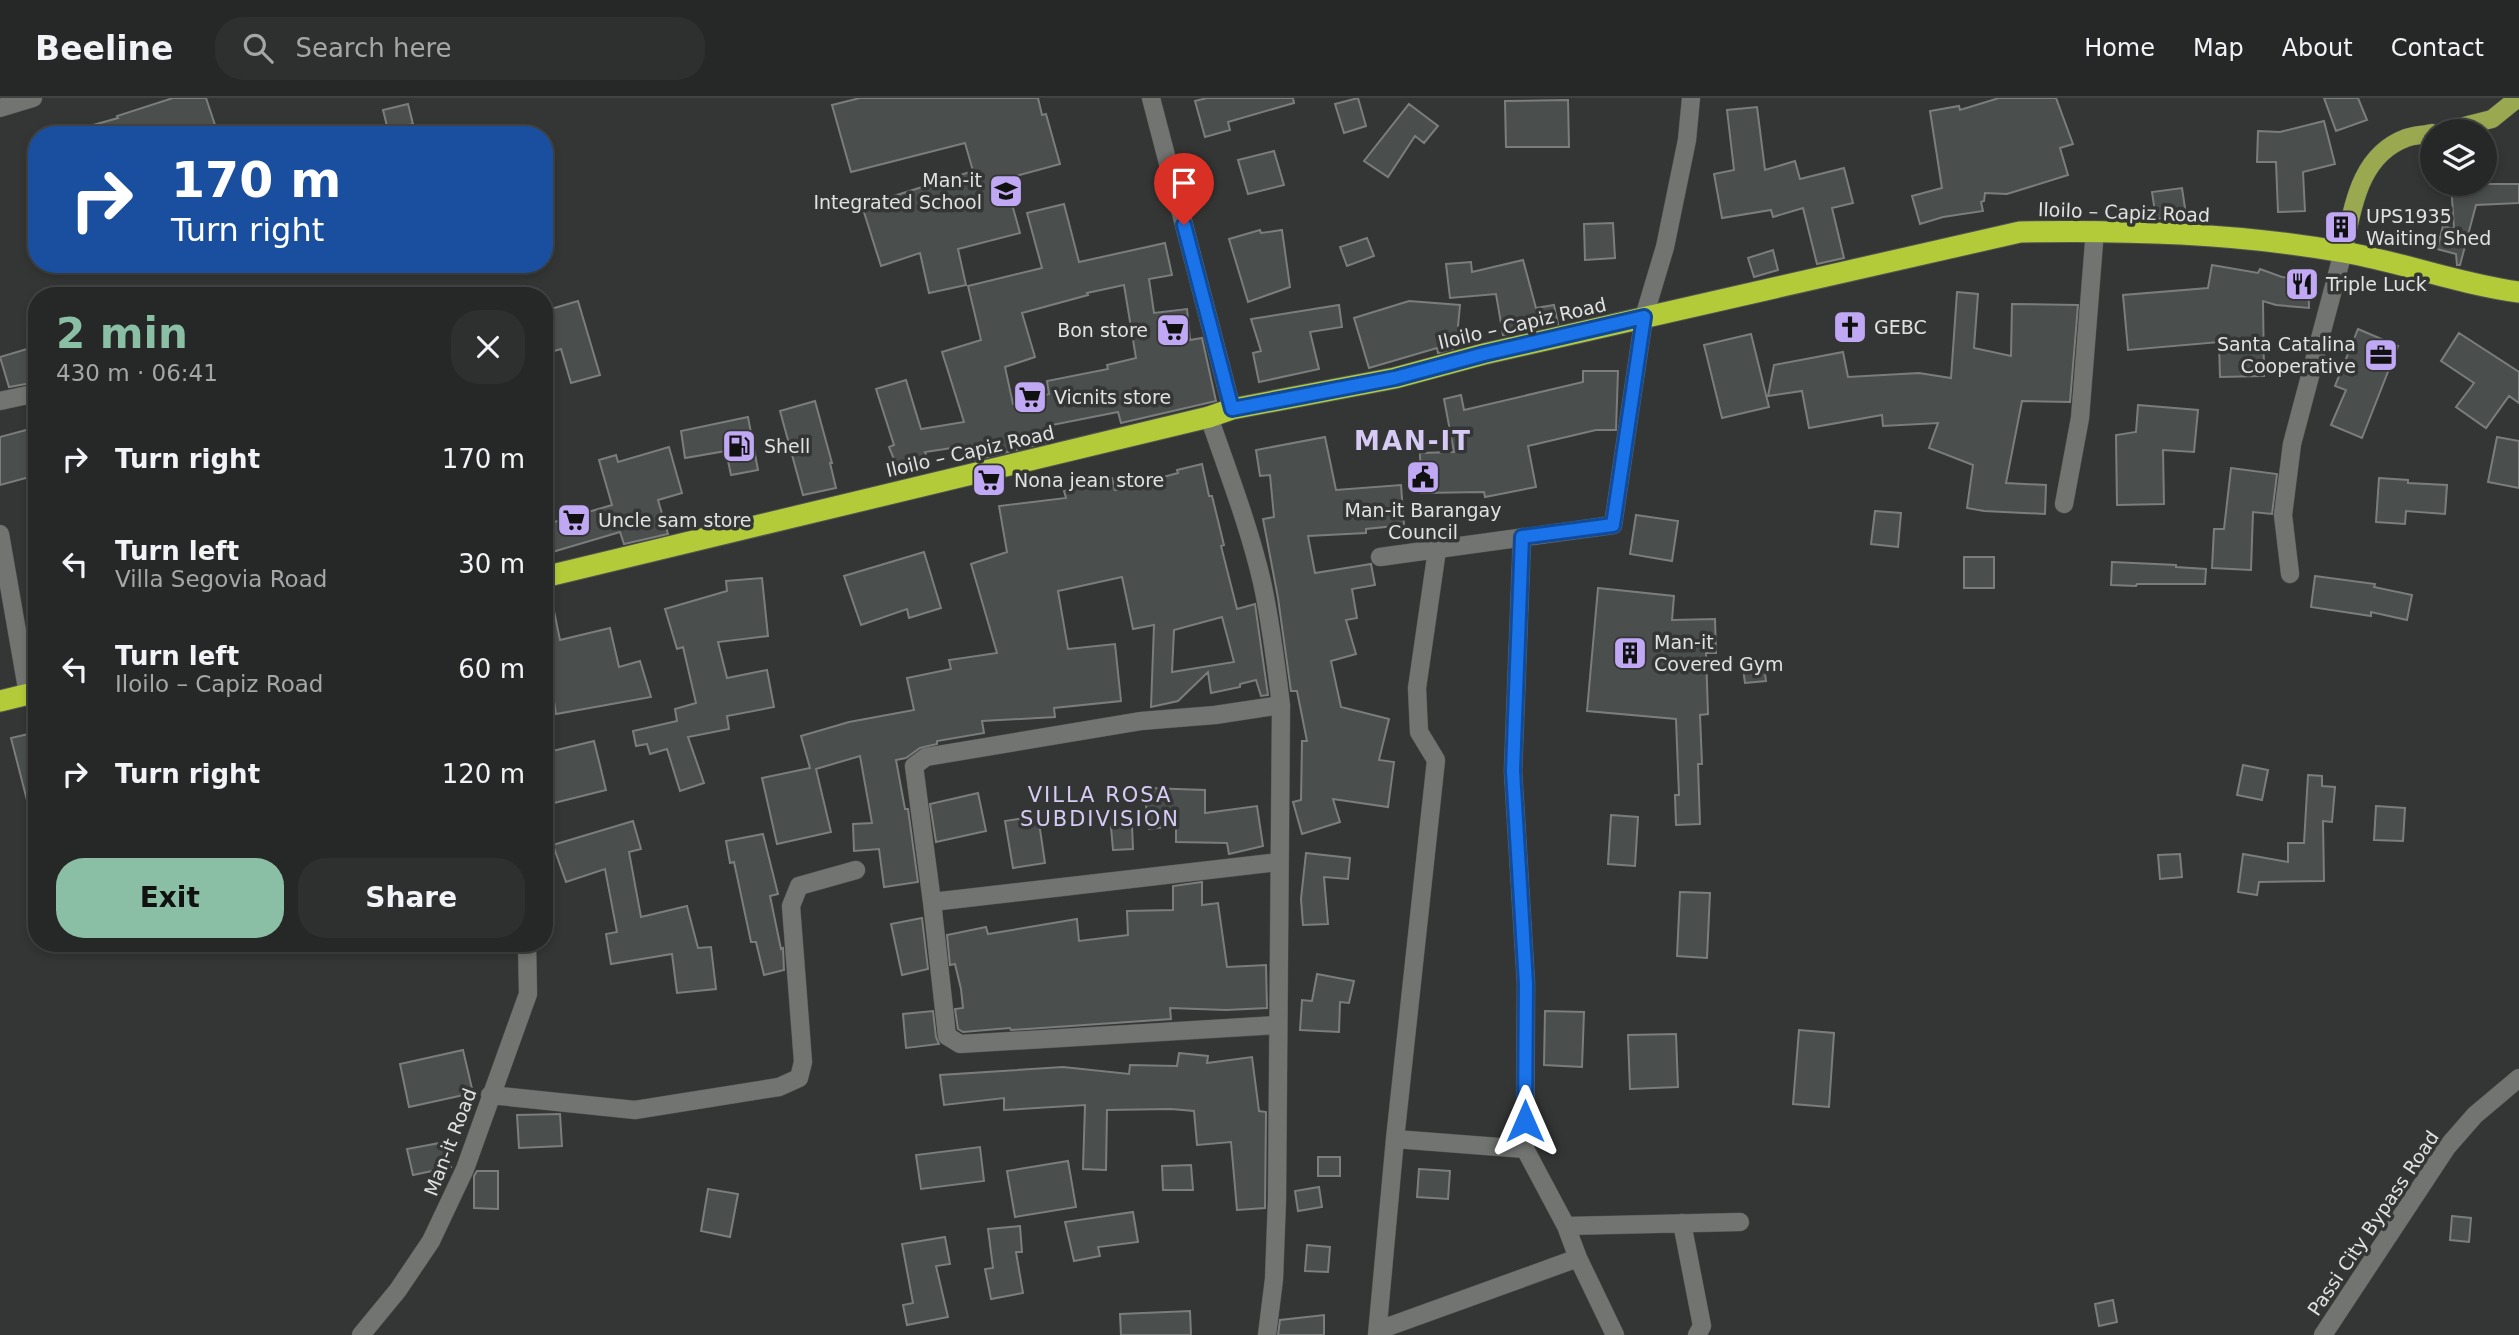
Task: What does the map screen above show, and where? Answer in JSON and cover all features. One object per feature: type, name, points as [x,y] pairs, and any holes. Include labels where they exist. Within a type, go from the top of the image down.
[{"type":"highway","name":"Iloilo – Capiz Road","points":[[553,575],[1209,417],[1232,409],[1395,378],[1484,354],[2020,232],[2095,230],[2200,235],[2343,252],[2519,292]]},
{"type":"highway","points":[[0,701],[28,694]]},
{"type":"main road","points":[[2493,119],[2518,98]]},
{"type":"main road","points":[[2343,252],[2358,190],[2368,167],[2380,153],[2406,138],[2420,135]]},
{"type":"street","points":[[0,108],[33,98]]},
{"type":"street","points":[[1151,98],[1232,409]]},
{"type":"street","points":[[1380,557],[1613,525],[1644,317],[1665,247],[1687,139],[1691,98]]},
{"type":"street","points":[[2064,504],[2080,418],[2095,230]]},
{"type":"street","points":[[2290,574],[2283,515],[2292,444],[2343,252]]},
{"type":"street","points":[[0,401],[28,395]]},
{"type":"street","points":[[1209,417],[1246,523],[1262,581],[1274,644],[1280,705],[1278,1199],[1274,1279],[1267,1335]]},
{"type":"street","points":[[0,534],[28,673]]},
{"type":"street","points":[[1522,537],[1513,771],[1526,984],[1525,1149],[1566,1226],[1578,1258],[1615,1335]]},
{"type":"street","points":[[1437,550],[1417,688],[1419,732],[1436,760],[1395,1139],[1378,1333],[1578,1258]]},
{"type":"street","points":[[1278,1025],[960,1044],[947,1036],[914,766],[926,757],[1141,721],[1215,715],[1280,705]]},
{"type":"street","points":[[932,902],[1279,862]]},
{"type":"street","points":[[490,1095],[635,1110],[779,1087],[799,1078],[803,1062],[791,906],[799,886],[856,870]]},
{"type":"street","name":"Man-it Road","points":[[361,1335],[398,1290],[431,1241],[466,1169],[528,994],[527,952]]},
{"type":"street","name":"Passi City Bypass Road","points":[[2323,1335],[2447,1147],[2475,1115],[2519,1077]]},
{"type":"street","points":[[1395,1139],[1525,1149]]},
{"type":"street","points":[[1566,1226],[1740,1222]]},
{"type":"street","points":[[1682,1223],[1702,1326],[1698,1335]]},
{"type":"building","points":[[173,98],[206,98],[215,125],[90,126],[118,118],[117,116]]},
{"type":"building","points":[[860,98],[1038,98],[1042,115],[1046,114],[1060,164],[1005,179],[1020,233],[958,249],[966,285],[929,293],[920,253],[881,266],[862,206],[973,171],[965,143],[851,172],[832,105]]},
{"type":"building","points":[[1207,98],[1293,98],[1294,103],[1228,122],[1230,130],[1205,137],[1195,101]]},
{"type":"building","points":[[1358,98],[1366,126],[1344,133],[1335,104]]},
{"type":"building","points":[[1999,98],[2056,98],[2073,144],[2060,148],[2068,175],[2007,194],[1985,193],[1984,201],[1981,202],[1983,211],[1943,217],[1920,224],[1912,196],[1942,188],[1930,111],[1959,106],[1960,110]]},
{"type":"building","points":[[2324,98],[2358,98],[2367,120],[2336,131]]},
{"type":"building","points":[[1568,100],[1569,147],[1506,147],[1505,101]]},
{"type":"building","points":[[408,104],[413,124],[387,126],[383,110]]},
{"type":"building","points":[[1409,104],[1438,126],[1424,143],[1415,136],[1388,177],[1364,161]]},
{"type":"building","points":[[1757,107],[1765,170],[1795,161],[1800,179],[1844,168],[1853,203],[1832,208],[1844,258],[1817,264],[1803,208],[1773,217],[1771,210],[1722,218],[1714,174],[1734,170],[1727,110]]},
{"type":"building","points":[[2324,121],[2335,164],[2303,172],[2305,211],[2278,212],[2276,162],[2257,162],[2258,131],[2280,132]]},
{"type":"building","points":[[1274,151],[1284,185],[1248,194],[1238,160]]},
{"type":"building","points":[[2497,184],[2519,184],[2519,203],[2476,205],[2460,265],[2457,265],[2456,254],[2437,249],[2443,226],[2454,229],[2452,196],[2497,196]]},
{"type":"building","points":[[2182,188],[2186,215],[2156,219],[2152,192]]},
{"type":"building","points":[[1064,204],[1079,262],[1165,243],[1172,275],[1149,279],[1154,313],[1187,309],[1190,340],[1202,338],[1216,401],[1121,423],[1118,412],[1052,425],[1056,440],[975,460],[972,445],[925,452],[929,462],[900,474],[889,447],[894,445],[876,389],[906,380],[921,429],[964,422],[942,352],[981,340],[968,286],[1042,268],[1027,213]],"holes":[[[1124,285],[1136,358],[1107,365],[1108,369],[1047,381],[1049,394],[1013,404],[1005,367],[1035,357],[1022,313]]]},
{"type":"building","points":[[1613,223],[1615,258],[1585,260],[1584,224]]},
{"type":"building","points":[[1260,230],[1261,233],[1282,230],[1290,287],[1248,302],[1229,239]]},
{"type":"building","points":[[1367,238],[1374,256],[1347,266],[1340,247]]},
{"type":"building","points":[[1773,250],[1778,270],[1754,277],[1748,258]]},
{"type":"building","points":[[1523,260],[1536,308],[1554,305],[1558,324],[1503,335],[1496,294],[1450,298],[1446,264],[1471,262],[1472,272]]},
{"type":"building","points":[[2212,265],[2258,273],[2260,269],[2282,277],[2308,280],[2309,308],[2263,301],[2264,376],[2220,377],[2219,342],[2128,350],[2123,295],[2208,288]]},
{"type":"building","points":[[1957,292],[1978,294],[1974,348],[2011,356],[2012,304],[2078,305],[2070,402],[2022,401],[2006,483],[2046,485],[2045,514],[1967,508],[1973,465],[1929,448],[1938,423],[1883,426],[1882,415],[1809,428],[1802,391],[1768,396],[1774,365],[1843,352],[1848,377],[1919,373],[1951,378]]},
{"type":"building","points":[[578,301],[600,375],[571,383],[561,349],[553,351],[553,308]]},
{"type":"building","points":[[1409,301],[1460,305],[1457,337],[1459,347],[1438,353],[1437,348],[1369,368],[1354,318]]},
{"type":"building","points":[[1339,305],[1342,327],[1310,332],[1319,369],[1259,382],[1253,353],[1261,351],[1251,319]]},
{"type":"building","points":[[2358,329],[2398,346],[2362,438],[2331,425],[2346,390],[2335,386]]},
{"type":"building","points":[[2459,333],[2519,372],[2519,403],[2509,396],[2486,428],[2456,407],[2474,383],[2441,361]]},
{"type":"building","points":[[1751,334],[1769,407],[1722,418],[1704,345]]},
{"type":"building","points":[[28,349],[28,384],[9,387],[0,357]]},
{"type":"building","points":[[1583,371],[1618,371],[1616,430],[1596,430],[1528,446],[1536,487],[1485,497],[1484,492],[1421,493],[1420,453],[1454,452],[1444,399],[1461,395],[1464,410],[1583,382]]},
{"type":"building","points":[[815,401],[836,488],[803,495],[780,411]]},
{"type":"building","points":[[2138,405],[2198,410],[2194,452],[2163,450],[2164,504],[2117,505],[2116,435],[2136,432]]},
{"type":"building","points":[[748,417],[758,470],[731,475],[726,451],[685,458],[681,431]]},
{"type":"building","points":[[28,429],[28,477],[0,485],[0,437]]},
{"type":"building","points":[[1325,437],[1336,490],[1401,485],[1404,525],[1366,529],[1366,533],[1308,536],[1315,573],[1371,564],[1375,585],[1352,589],[1357,618],[1346,620],[1356,654],[1331,661],[1341,707],[1389,719],[1379,760],[1394,762],[1388,807],[1333,799],[1340,822],[1302,834],[1293,802],[1301,800],[1302,741],[1307,741],[1297,691],[1291,691],[1278,598],[1263,519],[1274,517],[1270,475],[1260,476],[1256,450]]},
{"type":"building","points":[[2497,437],[2519,441],[2519,488],[2488,482]]},
{"type":"building","points":[[669,447],[682,493],[658,500],[668,534],[624,544],[620,532],[553,552],[553,522],[612,505],[599,460],[616,455],[618,462]]},
{"type":"building","points":[[1202,464],[1224,545],[1221,546],[1237,609],[1255,604],[1268,695],[1261,696],[1256,680],[1240,684],[1240,687],[1211,693],[1208,672],[1178,701],[1151,707],[1154,625],[1133,629],[1122,577],[1058,591],[1068,649],[1115,644],[1121,701],[1054,708],[1055,717],[982,721],[984,733],[937,741],[937,744],[920,748],[906,758],[896,760],[905,809],[908,809],[918,882],[884,887],[879,849],[854,851],[853,824],[872,823],[860,756],[816,769],[831,832],[777,844],[762,778],[810,768],[801,736],[849,722],[914,710],[907,678],[951,669],[949,660],[997,653],[971,564],[1007,552],[999,506],[1066,498],[1064,491],[1112,478],[1115,490],[1178,473],[1177,470]],"holes":[[[1222,617],[1234,662],[1172,672],[1174,630]]]},
{"type":"building","points":[[2231,468],[2277,474],[2272,514],[2253,512],[2251,570],[2212,568],[2214,529],[2224,529]]},
{"type":"building","points":[[2379,478],[2447,485],[2445,514],[2406,511],[2405,524],[2376,522]]},
{"type":"building","points":[[1875,511],[1901,513],[1898,547],[1871,544]]},
{"type":"building","points":[[1636,515],[1678,521],[1672,561],[1630,554]]},
{"type":"building","points":[[924,552],[941,608],[909,618],[907,609],[861,625],[844,576]]},
{"type":"building","points":[[1964,557],[1994,557],[1994,588],[1964,588]]},
{"type":"building","points":[[2112,562],[2206,569],[2205,584],[2111,585]]},
{"type":"building","points":[[2315,576],[2375,584],[2374,587],[2412,595],[2407,620],[2371,612],[2371,616],[2311,607]]},
{"type":"building","points":[[762,578],[768,636],[718,642],[727,678],[767,670],[774,707],[727,716],[729,729],[688,737],[704,783],[680,791],[667,749],[650,754],[647,744],[636,746],[633,731],[677,721],[675,709],[696,703],[683,647],[677,649],[665,609],[727,591],[726,581]]},
{"type":"building","points":[[1598,588],[1674,596],[1672,620],[1715,619],[1716,653],[1706,653],[1708,714],[1700,715],[1700,824],[1676,825],[1675,795],[1679,795],[1676,719],[1587,711]]},
{"type":"building","points":[[553,606],[560,640],[610,628],[619,667],[640,661],[651,697],[556,714],[553,695]]},
{"type":"building","points":[[1763,659],[1766,681],[1745,683],[1742,661]]},
{"type":"building","points":[[28,734],[28,804],[11,738]]},
{"type":"building","points":[[594,741],[606,790],[554,803],[553,751]]},
{"type":"building","points":[[2243,765],[2268,770],[2262,800],[2237,795]]},
{"type":"building","points":[[2308,775],[2322,776],[2322,786],[2335,787],[2332,822],[2323,821],[2324,881],[2259,882],[2257,895],[2238,892],[2243,854],[2288,862],[2288,843],[2304,843]]},
{"type":"building","points":[[1144,790],[1205,790],[1205,813],[1257,806],[1263,846],[1229,854],[1227,843],[1176,842],[1176,826],[1149,829]]},
{"type":"building","points":[[978,793],[986,831],[936,842],[930,804]]},
{"type":"building","points":[[2376,806],[2405,808],[2403,841],[2374,840]]},
{"type":"building","points":[[1611,815],[1638,817],[1635,866],[1608,864]]},
{"type":"building","points":[[1038,816],[1045,863],[1013,868],[1005,821]]},
{"type":"building","points":[[633,821],[641,849],[629,852],[641,917],[687,906],[698,948],[711,947],[716,989],[677,993],[672,954],[611,964],[606,934],[617,932],[605,869],[566,882],[553,845]]},
{"type":"building","points":[[1132,825],[1133,849],[1113,850],[1111,827]]},
{"type":"building","points":[[763,834],[778,894],[770,896],[781,949],[783,948],[784,970],[764,975],[756,942],[751,942],[734,862],[730,863],[726,841]]},
{"type":"building","points":[[1306,853],[1350,858],[1348,879],[1324,877],[1328,924],[1303,925],[1301,899]]},
{"type":"building","points":[[2180,854],[2182,877],[2160,879],[2158,855]]},
{"type":"building","points":[[1202,882],[1202,905],[1218,903],[1227,967],[1266,965],[1267,1008],[1170,1008],[1171,1019],[1011,1030],[963,1032],[958,1029],[955,1009],[963,1008],[961,989],[955,964],[950,965],[947,935],[986,927],[988,934],[1077,919],[1079,941],[1128,935],[1127,911],[1173,910],[1173,886]]},
{"type":"building","points":[[1680,892],[1710,893],[1707,958],[1677,956]]},
{"type":"building","points":[[922,918],[928,969],[902,975],[891,924]]},
{"type":"building","points":[[1317,974],[1354,981],[1349,1003],[1340,1002],[1339,1032],[1300,1030],[1302,1000],[1312,1001]]},
{"type":"building","points":[[933,1011],[939,1044],[906,1048],[903,1014]]},
{"type":"building","points":[[1545,1011],[1584,1012],[1582,1067],[1544,1065]]},
{"type":"building","points":[[1799,1030],[1834,1033],[1829,1107],[1793,1104]]},
{"type":"building","points":[[1676,1034],[1678,1087],[1630,1089],[1628,1035]]},
{"type":"building","points":[[463,1050],[473,1093],[409,1107],[400,1064]]},
{"type":"building","points":[[1179,1053],[1208,1056],[1207,1063],[1252,1057],[1259,1111],[1266,1112],[1265,1208],[1237,1210],[1231,1142],[1197,1145],[1194,1111],[1107,1110],[1106,1170],[1083,1169],[1085,1105],[1004,1110],[1004,1098],[944,1105],[940,1075],[1063,1067],[1129,1074],[1130,1065],[1177,1066]]},
{"type":"building","points":[[560,1114],[562,1146],[519,1148],[517,1115]]},
{"type":"building","points":[[445,1142],[451,1167],[413,1175],[407,1149]]},
{"type":"building","points":[[980,1147],[984,1181],[921,1189],[916,1155]]},
{"type":"building","points":[[1318,1157],[1340,1157],[1340,1176],[1318,1176]]},
{"type":"building","points":[[1068,1161],[1076,1207],[1015,1217],[1007,1171]]},
{"type":"building","points":[[1191,1165],[1193,1190],[1163,1190],[1162,1166]]},
{"type":"building","points":[[1419,1169],[1450,1171],[1448,1199],[1417,1197]]},
{"type":"building","points":[[477,1171],[498,1171],[498,1209],[474,1208],[474,1176]]},
{"type":"building","points":[[1319,1187],[1322,1207],[1298,1211],[1295,1191]]},
{"type":"building","points":[[708,1189],[738,1194],[730,1237],[701,1231]]},
{"type":"building","points":[[1133,1212],[1138,1242],[1098,1247],[1100,1256],[1074,1261],[1065,1222]]},
{"type":"building","points":[[2452,1216],[2471,1218],[2469,1242],[2450,1240]]},
{"type":"building","points":[[1020,1226],[1022,1252],[1016,1252],[1023,1293],[991,1299],[985,1269],[993,1268],[988,1229]]},
{"type":"building","points":[[945,1237],[950,1264],[936,1266],[948,1317],[907,1325],[903,1305],[913,1303],[902,1244]]},
{"type":"building","points":[[1307,1245],[1330,1247],[1328,1272],[1305,1271]]},
{"type":"building","points":[[2113,1300],[2117,1322],[2099,1326],[2095,1304]]},
{"type":"building","points":[[1190,1311],[1191,1335],[1121,1335],[1120,1314]]},
{"type":"building","points":[[1324,1315],[1324,1335],[1278,1335],[1280,1320]]},
{"type":"place","name":"Man-it Integrated School","points":[[1006,191]]},
{"type":"place","name":"UPS1935 Waiting Shed","points":[[2341,227]]},
{"type":"place","name":"Triple Luck","points":[[2302,284]]},
{"type":"place","name":"GEBC","points":[[1850,327]]},
{"type":"place","name":"Bon store","points":[[1173,330]]},
{"type":"place","name":"Santa Catalina Cooperative","points":[[2381,355]]},
{"type":"place","name":"Vicnits store","points":[[1030,397]]},
{"type":"place","name":"Shell","points":[[739,446]]},
{"type":"place","name":"Man-it Barangay Council","points":[[1423,477]]},
{"type":"place","name":"Nona jean store","points":[[989,480]]},
{"type":"place","name":"Uncle sam store","points":[[574,520]]},
{"type":"place","name":"Man-it Covered Gym","points":[[1630,653]]},
{"type":"district","name":"MAN-IT","points":[[1413,441]]},
{"type":"district","name":"VILLA ROSA SUBDIVISION","points":[[1100,807]]},
{"type":"route","points":[[1184,225],[1232,409],[1395,378],[1484,354],[1644,317],[1613,525],[1522,537],[1513,771],[1526,984],[1525,1121]]}]
